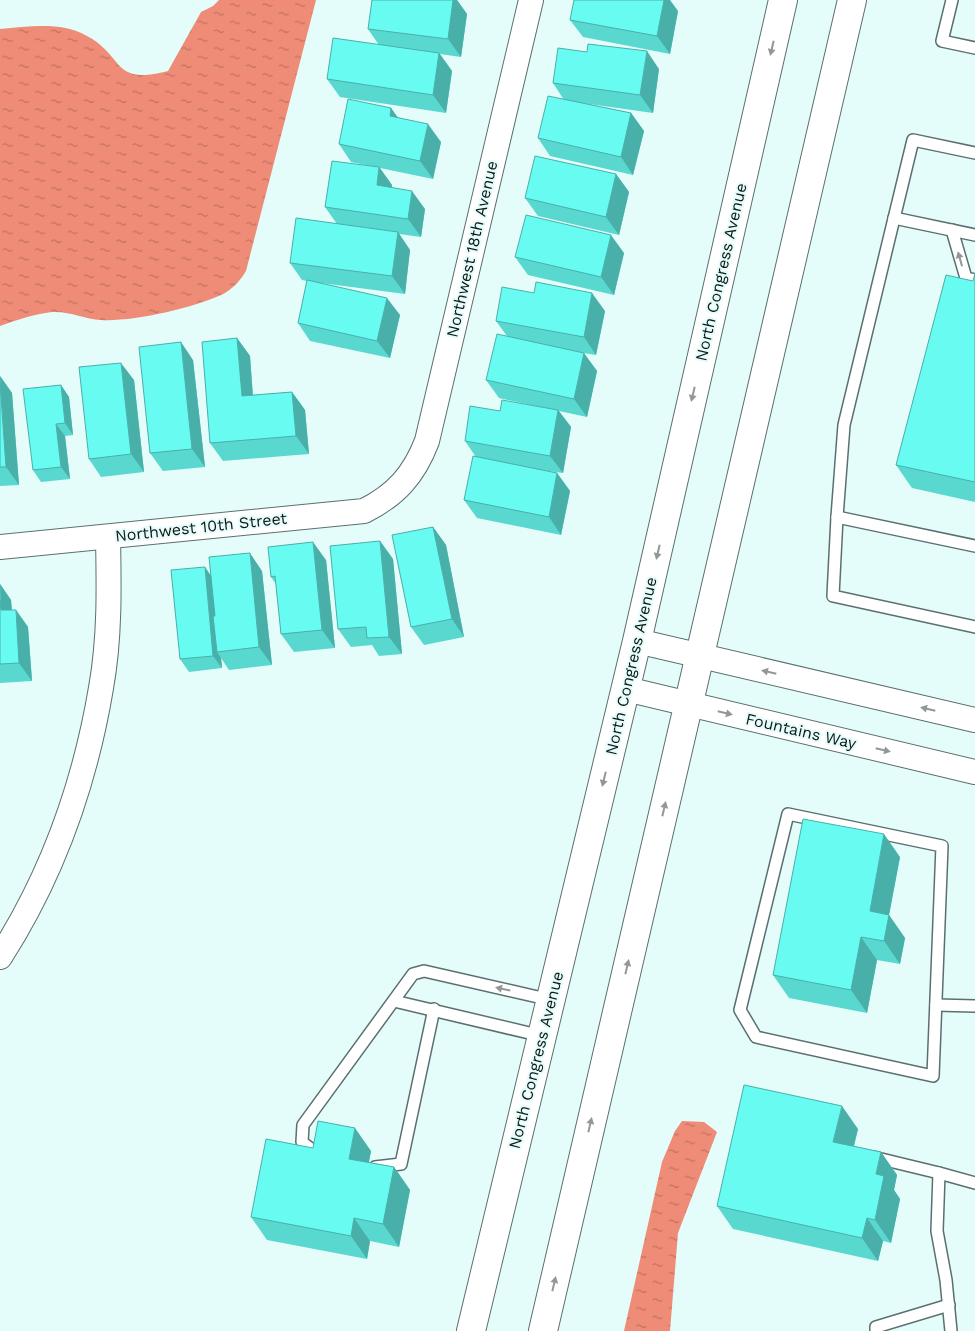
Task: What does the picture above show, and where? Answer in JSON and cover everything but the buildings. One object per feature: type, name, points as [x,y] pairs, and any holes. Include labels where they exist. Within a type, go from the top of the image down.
[{"type":"main road","name":"North Congress Avenue","points":[[471,1331],[626,689],[783,0]]},
{"type":"main road","points":[[543,1331],[852,0]]},
{"type":"street","name":"Northwest 18th Avenue","points":[[397,491],[410,476],[427,441],[530,0]]},
{"type":"street","name":"Northwest 10th Street","points":[[0,547],[364,512],[397,491]]},
{"type":"street","points":[[0,957],[43,878],[63,832],[86,761],[102,687],[109,612],[108,536]]},
{"type":"street","points":[[637,642],[975,720]]},
{"type":"street","name":"Fountains Way","points":[[626,689],[975,772]]},
{"type":"lane","points":[[952,0],[942,41],[975,48]]},
{"type":"lane","points":[[975,153],[913,140],[844,425],[833,596],[975,627]]},
{"type":"lane","points":[[894,218],[975,235]]},
{"type":"lane","points":[[952,230],[966,278],[975,280]]},
{"type":"lane","points":[[837,517],[975,546]]},
{"type":"lane","points":[[788,814],[942,846],[936,1005],[933,1076],[756,1037],[740,1010],[788,814]]},
{"type":"lane","points":[[332,1159],[316,1155],[302,1142],[303,1125],[413,974],[424,971],[551,1000]]},
{"type":"lane","points":[[394,1001],[542,1036]]},
{"type":"lane","points":[[936,1005],[975,1006]]},
{"type":"lane","points":[[368,1166],[401,1164],[434,1009]]},
{"type":"lane","points":[[868,1156],[975,1183]]},
{"type":"lane","points":[[939,1173],[937,1231],[949,1305],[951,1331]]},
{"type":"lane","points":[[876,1331],[876,1327],[949,1305]]},
{"type":"water","points":[[219,0],[316,0],[244,275],[232,288],[221,295],[195,305],[162,313],[129,319],[101,320],[52,312],[19,319],[0,326],[0,29],[44,26],[77,31],[99,44],[127,72],[137,75],[150,75],[168,71],[201,12],[213,6]]},
{"type":"water","points":[[682,1121],[704,1122],[717,1132],[678,1233],[670,1331],[624,1331],[662,1162],[675,1131]]}]
